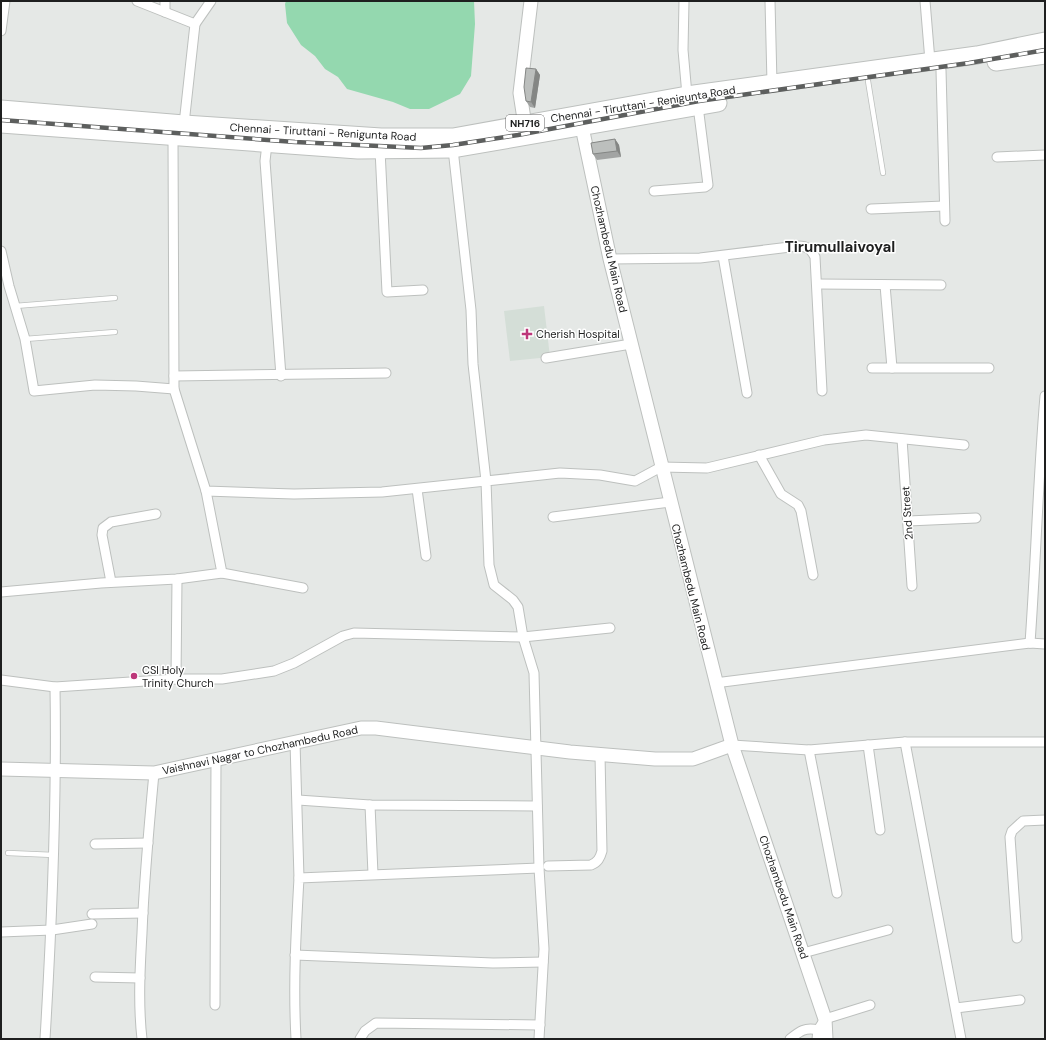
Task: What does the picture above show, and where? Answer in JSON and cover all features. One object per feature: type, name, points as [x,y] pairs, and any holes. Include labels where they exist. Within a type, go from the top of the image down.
[{"type":"highway","name":"Chennai - Tiruttani - Renigunta Road","points":[[1,124],[267,144],[380,150],[453,150],[526,130],[692,101],[868,81],[977,55],[1045,41]]},
{"type":"highway","name":"Chennai - Tiruttani - Renigunta Road","points":[[720,97],[772,83],[1045,55]]},
{"type":"highway","name":"Chennai - Tiruttani - Renigunta Road","points":[[1,109],[184,124],[414,138],[453,137],[526,130],[582,127],[692,101]]},
{"type":"street","points":[[1,31],[5,1]]},
{"type":"street","points":[[137,1],[195,24]]},
{"type":"street","points":[[165,1],[165,12]]},
{"type":"street","points":[[184,124],[195,24],[211,1]]},
{"type":"street","points":[[526,130],[520,93],[531,1]]},
{"type":"street","points":[[654,191],[705,187],[708,185],[683,50],[684,1]]},
{"type":"street","points":[[770,1],[772,83]]},
{"type":"street","points":[[925,1],[936,66],[945,221]]},
{"type":"street","name":"Chozhambedu Main Road","points":[[582,127],[610,259],[715,683],[732,745],[825,1019],[820,1036]]},
{"type":"street","points":[[173,138],[174,389],[206,491],[222,573]]},
{"type":"street","points":[[267,144],[265,160],[281,376]]},
{"type":"street","points":[[380,150],[387,292],[423,290]]},
{"type":"street","points":[[453,150],[471,310],[473,364],[486,481],[489,565],[494,585],[513,600],[518,607],[523,637],[534,674],[537,747],[537,806],[544,867],[544,962],[539,1039]]},
{"type":"street","points":[[997,157],[1045,155]]},
{"type":"street","points":[[871,209],[944,206]]},
{"type":"street","points":[[610,259],[700,258],[805,246],[812,250],[815,257],[817,284],[822,391]]},
{"type":"street","points":[[1,250],[25,339],[34,391],[95,385],[174,389]]},
{"type":"street","points":[[723,256],[747,393]]},
{"type":"street","points":[[817,284],[941,285]]},
{"type":"street","points":[[885,285],[892,368]]},
{"type":"street","points":[[546,358],[631,344]]},
{"type":"street","points":[[872,368],[989,368]]},
{"type":"street","points":[[174,376],[281,376],[386,373]]},
{"type":"street","points":[[1030,643],[1036,565],[1037,497],[1045,396]]},
{"type":"street","points":[[206,491],[294,494],[382,492],[560,473],[600,475],[635,481],[661,467],[707,468],[824,440],[866,435],[964,445]]},
{"type":"street","name":"2nd Street","points":[[902,439],[912,586]]},
{"type":"street","points":[[759,455],[781,494],[798,505],[801,511],[813,576]]},
{"type":"street","points":[[417,489],[426,556]]},
{"type":"street","points":[[553,517],[670,502]]},
{"type":"street","points":[[110,582],[102,535],[103,528],[112,522],[156,514]]},
{"type":"street","points":[[908,521],[976,518]]},
{"type":"street","points":[[1,592],[110,582],[177,579],[222,573],[304,588]]},
{"type":"street","points":[[176,679],[177,579]]},
{"type":"street","points":[[1,680],[55,687],[176,679],[222,679],[274,671],[294,663],[343,636],[354,633],[523,637],[610,628]]},
{"type":"street","points":[[715,683],[1030,643],[1045,644]]},
{"type":"street","points":[[45,1039],[52,930],[56,770],[55,687]]},
{"type":"street","name":"Vaishnavi Nagar to Chozhambedu Road","points":[[1,769],[154,773],[361,728],[376,728],[655,759],[693,759],[732,745]]},
{"type":"street","points":[[295,742],[298,800],[299,878],[294,955],[296,1039]]},
{"type":"street","points":[[732,745],[809,750],[905,742],[1045,742]]},
{"type":"street","points":[[905,742],[961,1039]]},
{"type":"street","points":[[868,745],[880,830]]},
{"type":"street","points":[[809,750],[837,893]]},
{"type":"street","points":[[299,878],[591,865],[597,863],[602,851],[600,754]]},
{"type":"street","points":[[215,1005],[216,759]]},
{"type":"street","points":[[142,1039],[140,1021],[140,978],[143,913],[154,773]]},
{"type":"street","points":[[298,800],[370,805],[537,806]]},
{"type":"street","points":[[370,805],[372,874]]},
{"type":"street","points":[[1017,938],[1010,837],[1012,831],[1023,821],[1045,820]]},
{"type":"street","points":[[95,844],[148,843]]},
{"type":"street","points":[[92,914],[143,913]]},
{"type":"street","points":[[1,932],[52,930],[92,924]]},
{"type":"street","points":[[803,954],[888,930]]},
{"type":"street","points":[[294,955],[493,963],[544,962]]},
{"type":"street","points":[[95,977],[140,978]]},
{"type":"street","points":[[956,1008],[1020,1000]]},
{"type":"street","points":[[825,1019],[870,1005]]},
{"type":"street","points":[[360,1039],[365,1031],[376,1023],[540,1025]]},
{"type":"street","points":[[790,1039],[802,1029],[809,1028],[820,1036]]},
{"type":"lane","points":[[868,81],[883,173]]},
{"type":"lane","points":[[15,306],[115,298]]},
{"type":"lane","points":[[25,339],[115,332]]},
{"type":"lane","points":[[8,853],[54,855]]},
{"type":"shaded area","points":[[286,1],[474,1],[475,24],[471,76],[460,94],[429,109],[410,109],[393,102],[347,89],[338,77],[325,69],[315,56],[301,45],[287,23]]},
{"type":"shaded area","name":"Cherish Hospital","points":[[544,306],[550,357],[510,361],[504,311]]},
{"type":"building","points":[[526,68],[536,69],[531,102],[526,101],[524,87]]},
{"type":"building","points":[[615,139],[617,151],[593,154],[591,143]]},
{"type":"railway","points":[[1,120],[295,142],[421,148],[453,145],[518,135],[699,101],[969,63],[1045,50]]},
{"type":"place","name":"Cherish Hospital","points":[[527,334]]},
{"type":"place","name":"CSI Holy Trinity Church","points":[[134,676]]},
{"type":"district","name":"Tirumullaivoyal","points":[[840,247]]}]
